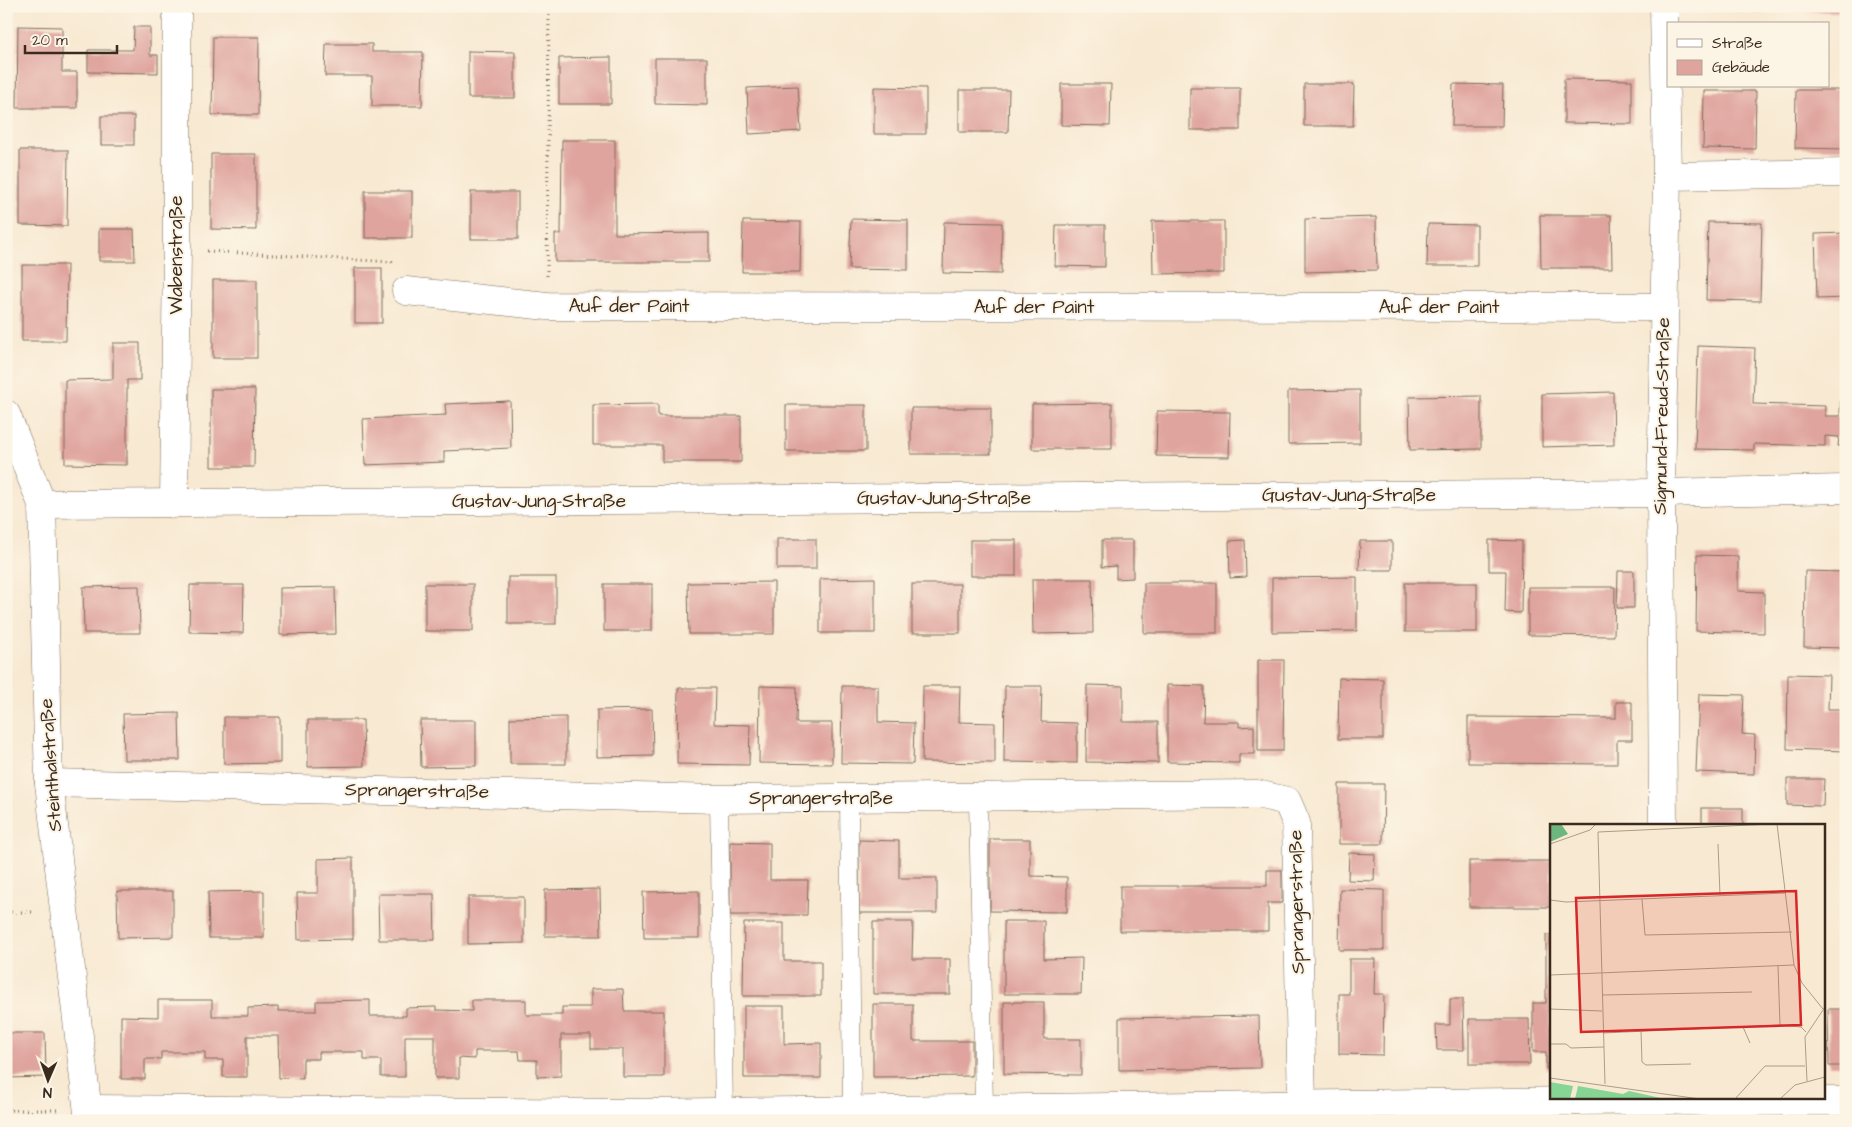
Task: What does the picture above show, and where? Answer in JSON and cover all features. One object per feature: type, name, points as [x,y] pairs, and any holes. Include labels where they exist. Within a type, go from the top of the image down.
[{"type":"street","name":"Wabenstraße","points":[[174,504],[177,249],[176,6]]},
{"type":"street","name":"Sigmund-Freud-Straße","points":[[1663,824],[1661,493],[1667,176],[1664,6]]},
{"type":"street","points":[[1667,176],[1846,173]]},
{"type":"street","name":"Auf der Paint","points":[[406,291],[547,306],[1664,307]]},
{"type":"street","name":"Steinthalstraße","points":[[6,414],[42,504],[49,783],[88,1115]]},
{"type":"street","name":"Gustav-Jung-Straße","points":[[42,504],[1661,493],[1846,489]]},
{"type":"street","name":"Sprangerstraße","points":[[49,783],[719,798],[978,798],[1257,794],[1288,801],[1296,822],[1302,1105]]},
{"type":"street","points":[[88,1115],[642,1117],[724,1112],[984,1109],[1205,1113],[1302,1105],[1664,1106],[1705,1102],[1846,1101]]},
{"type":"lane","points":[[719,798],[724,1112]]},
{"type":"lane","points":[[849,798],[852,1110]]},
{"type":"lane","points":[[978,798],[984,1109]]},
{"type":"path","points":[[547,306],[549,6]]},
{"type":"path","points":[[177,249],[392,262],[406,291]]},
{"type":"path","points":[[6,1110],[88,1115]]},
{"type":"building","points":[[1709,6],[1761,6],[1761,11],[1709,10]]},
{"type":"building","points":[[1794,6],[1846,6],[1846,12],[1794,11]]},
{"type":"building","points":[[18,26],[62,27],[62,72],[77,72],[77,108],[17,108]]},
{"type":"building","points":[[134,27],[150,27],[150,55],[158,55],[158,73],[88,72],[88,50],[133,50]]},
{"type":"building","points":[[213,37],[259,37],[258,115],[212,115]]},
{"type":"building","points":[[326,44],[372,44],[372,52],[423,52],[422,106],[372,106],[372,76],[325,76]]},
{"type":"building","points":[[468,51],[515,52],[515,98],[468,98]]},
{"type":"building","points":[[611,57],[611,104],[559,104],[559,58]]},
{"type":"building","points":[[655,58],[707,58],[707,105],[655,104]]},
{"type":"building","points":[[1564,79],[1632,80],[1632,124],[1564,123]]},
{"type":"building","points":[[1061,84],[1111,84],[1110,126],[1061,125]]},
{"type":"building","points":[[1304,84],[1354,84],[1353,126],[1304,126]]},
{"type":"building","points":[[1453,84],[1503,85],[1502,126],[1452,126]]},
{"type":"building","points":[[798,86],[801,131],[749,134],[747,88]]},
{"type":"building","points":[[874,87],[926,88],[926,134],[874,134]]},
{"type":"building","points":[[1190,88],[1240,88],[1240,130],[1190,130]]},
{"type":"building","points":[[959,90],[1009,90],[1008,132],[959,132]]},
{"type":"building","points":[[1796,90],[1846,90],[1846,149],[1795,148]]},
{"type":"building","points":[[1704,91],[1756,91],[1755,149],[1703,148]]},
{"type":"building","points":[[101,116],[134,116],[134,145],[101,145]]},
{"type":"building","points":[[562,140],[615,140],[615,234],[709,233],[709,262],[555,262],[555,234],[561,234]]},
{"type":"building","points":[[20,150],[68,150],[67,226],[20,225]]},
{"type":"building","points":[[211,154],[256,154],[256,230],[211,229]]},
{"type":"building","points":[[365,191],[412,191],[412,238],[365,238]]},
{"type":"building","points":[[471,192],[518,192],[518,239],[471,239]]},
{"type":"building","points":[[1540,215],[1611,215],[1612,268],[1541,268]]},
{"type":"building","points":[[1376,217],[1377,270],[1305,272],[1305,219]]},
{"type":"building","points":[[851,219],[908,220],[908,270],[849,269]]},
{"type":"building","points":[[743,221],[801,222],[800,272],[742,272]]},
{"type":"building","points":[[1152,221],[1224,221],[1224,273],[1153,274]]},
{"type":"building","points":[[944,222],[1002,223],[1001,274],[943,273]]},
{"type":"building","points":[[1708,222],[1762,223],[1760,301],[1706,300]]},
{"type":"building","points":[[1428,224],[1477,225],[1477,266],[1427,266]]},
{"type":"building","points":[[1056,225],[1105,225],[1105,267],[1055,266]]},
{"type":"building","points":[[99,229],[134,229],[135,261],[99,261]]},
{"type":"building","points":[[1846,233],[1846,298],[1817,299],[1815,234]]},
{"type":"building","points":[[22,265],[67,265],[66,341],[22,341]]},
{"type":"building","points":[[355,268],[382,268],[382,323],[355,323]]},
{"type":"building","points":[[213,280],[257,280],[257,358],[213,358]]},
{"type":"building","points":[[113,343],[140,343],[140,380],[127,380],[127,465],[65,464],[65,380],[113,379]]},
{"type":"building","points":[[1698,346],[1755,348],[1753,404],[1825,406],[1825,416],[1840,416],[1841,378],[1846,378],[1846,446],[1838,446],[1839,437],[1825,436],[1825,446],[1754,444],[1754,450],[1695,449]]},
{"type":"building","points":[[211,389],[255,389],[254,467],[211,467]]},
{"type":"building","points":[[1360,390],[1360,443],[1288,444],[1288,391]]},
{"type":"building","points":[[1613,392],[1614,445],[1542,447],[1542,394]]},
{"type":"building","points":[[1481,396],[1481,449],[1410,450],[1409,397]]},
{"type":"building","points":[[510,401],[511,448],[444,451],[444,462],[365,465],[363,419],[446,415],[445,404]]},
{"type":"building","points":[[1112,403],[1112,449],[1032,449],[1032,404]]},
{"type":"building","points":[[658,404],[658,416],[741,416],[741,462],[662,462],[662,445],[593,445],[593,405]]},
{"type":"building","points":[[786,405],[866,405],[866,451],[786,451]]},
{"type":"building","points":[[911,408],[991,408],[991,454],[911,454]]},
{"type":"building","points":[[1157,411],[1230,412],[1229,457],[1156,456]]},
{"type":"building","points":[[777,539],[816,539],[816,569],[777,569]]},
{"type":"building","points":[[970,540],[1016,540],[1016,576],[970,576]]},
{"type":"building","points":[[1102,540],[1133,540],[1133,578],[1116,579],[1116,566],[1102,567]]},
{"type":"building","points":[[1245,540],[1246,577],[1230,578],[1229,541]]},
{"type":"building","points":[[1489,540],[1522,541],[1521,613],[1505,612],[1506,571],[1489,571]]},
{"type":"building","points":[[1360,541],[1392,541],[1392,570],[1359,570]]},
{"type":"building","points":[[1697,555],[1738,556],[1738,591],[1764,592],[1764,633],[1696,631]]},
{"type":"building","points":[[1618,571],[1634,571],[1634,608],[1617,608]]},
{"type":"building","points":[[1805,571],[1846,572],[1846,648],[1804,647]]},
{"type":"building","points":[[508,577],[556,577],[556,624],[508,624]]},
{"type":"building","points":[[1357,577],[1357,631],[1272,632],[1272,578]]},
{"type":"building","points":[[875,578],[875,633],[820,633],[820,579]]},
{"type":"building","points":[[1032,579],[1092,579],[1093,633],[1033,634]]},
{"type":"building","points":[[774,582],[774,634],[689,634],[688,583]]},
{"type":"building","points":[[1144,583],[1217,583],[1217,633],[1144,633]]},
{"type":"building","points":[[1405,583],[1477,583],[1477,632],[1405,632]]},
{"type":"building","points":[[425,584],[473,584],[473,631],[425,631]]},
{"type":"building","points":[[604,584],[652,584],[652,631],[604,631]]},
{"type":"building","points":[[912,584],[960,584],[960,633],[912,633]]},
{"type":"building","points":[[190,585],[244,585],[243,633],[189,632]]},
{"type":"building","points":[[139,586],[140,633],[84,633],[83,587]]},
{"type":"building","points":[[335,587],[336,634],[280,635],[280,588]]},
{"type":"building","points":[[1528,587],[1615,587],[1614,636],[1528,635]]},
{"type":"building","points":[[1258,660],[1284,660],[1283,751],[1258,751]]},
{"type":"building","points":[[1788,674],[1829,675],[1828,709],[1846,709],[1846,751],[1787,749]]},
{"type":"building","points":[[1339,678],[1383,679],[1383,739],[1338,739]]},
{"type":"building","points":[[1087,685],[1123,686],[1123,722],[1158,722],[1158,763],[1086,762]]},
{"type":"building","points":[[1167,685],[1204,686],[1203,722],[1239,722],[1239,727],[1254,726],[1254,754],[1239,754],[1239,763],[1167,762]]},
{"type":"building","points":[[760,686],[797,687],[796,723],[832,723],[832,764],[759,763]]},
{"type":"building","points":[[842,686],[878,686],[878,722],[914,723],[913,764],[841,763]]},
{"type":"building","points":[[923,686],[960,686],[959,722],[995,723],[995,763],[922,762]]},
{"type":"building","points":[[1005,686],[1042,686],[1041,722],[1077,723],[1077,763],[1004,762]]},
{"type":"building","points":[[678,688],[715,688],[714,724],[750,725],[749,765],[677,764]]},
{"type":"building","points":[[1699,694],[1744,695],[1742,734],[1755,735],[1754,774],[1696,772]]},
{"type":"building","points":[[1616,702],[1632,702],[1632,740],[1617,740],[1617,764],[1468,763],[1468,717],[1616,718]]},
{"type":"building","points":[[652,709],[653,756],[597,757],[597,710]]},
{"type":"building","points":[[179,713],[180,760],[124,760],[123,714]]},
{"type":"building","points":[[224,717],[280,717],[280,763],[224,764]]},
{"type":"building","points":[[566,717],[566,764],[510,764],[510,718]]},
{"type":"building","points":[[308,720],[363,720],[364,766],[308,767]]},
{"type":"building","points":[[420,720],[476,720],[476,766],[421,767]]},
{"type":"building","points":[[1787,779],[1824,779],[1823,806],[1787,805]]},
{"type":"building","points":[[1339,784],[1384,784],[1383,844],[1339,844]]},
{"type":"building","points":[[1702,808],[1743,808],[1743,824],[1702,824]]},
{"type":"building","points":[[990,839],[1030,839],[1030,876],[1067,877],[1067,912],[990,911]]},
{"type":"building","points":[[859,840],[899,841],[899,878],[937,878],[937,913],[859,913]]},
{"type":"building","points":[[730,842],[770,843],[770,880],[808,880],[807,915],[730,915]]},
{"type":"building","points":[[1349,853],[1375,854],[1374,881],[1348,880]]},
{"type":"building","points":[[353,858],[353,939],[298,940],[297,893],[318,893],[318,859]]},
{"type":"building","points":[[1469,861],[1550,861],[1550,907],[1469,907]]},
{"type":"building","points":[[1267,870],[1282,870],[1282,903],[1268,903],[1268,931],[1120,931],[1120,886],[1267,886]]},
{"type":"building","points":[[600,889],[601,936],[545,936],[545,890]]},
{"type":"building","points":[[1340,889],[1384,890],[1384,950],[1339,950]]},
{"type":"building","points":[[117,891],[173,891],[173,937],[118,938]]},
{"type":"building","points":[[264,891],[264,938],[209,938],[208,892]]},
{"type":"building","points":[[699,891],[699,938],[644,938],[643,892]]},
{"type":"building","points":[[378,894],[434,894],[435,940],[379,940]]},
{"type":"building","points":[[468,897],[524,897],[524,943],[468,944]]},
{"type":"building","points":[[1004,921],[1044,921],[1044,959],[1082,958],[1081,994],[1004,994]]},
{"type":"building","points":[[873,922],[913,922],[912,959],[950,959],[950,994],[873,994]]},
{"type":"building","points":[[744,923],[784,923],[784,961],[821,961],[821,996],[743,996]]},
{"type":"building","points":[[1546,935],[1550,935],[1550,1069],[1546,1069],[1546,1052],[1533,1052],[1533,1003],[1546,1003]]},
{"type":"building","points":[[1349,959],[1375,959],[1374,994],[1384,994],[1383,1055],[1339,1054],[1339,994],[1349,994]]},
{"type":"building","points":[[591,989],[623,989],[624,1011],[664,1011],[664,1077],[623,1077],[623,1049],[591,1049],[591,1035],[561,1035],[561,1076],[537,1077],[537,1060],[520,1060],[519,1051],[475,1051],[475,1059],[459,1058],[459,1078],[435,1078],[435,1036],[405,1036],[405,1077],[381,1077],[381,1060],[364,1060],[364,1052],[319,1052],[319,1059],[303,1059],[303,1079],[279,1078],[278,1036],[247,1036],[247,1077],[223,1077],[223,1060],[205,1060],[205,1052],[161,1052],[161,1059],[145,1059],[145,1079],[121,1079],[121,1016],[158,1017],[158,1000],[212,1000],[212,1016],[248,1016],[248,1008],[278,1007],[278,1011],[316,1011],[316,1001],[370,1000],[370,1016],[406,1016],[406,1008],[436,1007],[436,1010],[472,1011],[472,1000],[526,1000],[526,1015],[562,1015],[562,1007],[591,1007]]},
{"type":"building","points":[[1450,999],[1463,999],[1464,1050],[1437,1050],[1436,1025],[1450,1025]]},
{"type":"building","points":[[1004,1002],[1044,1002],[1044,1039],[1081,1039],[1081,1075],[1004,1074]]},
{"type":"building","points":[[873,1004],[913,1004],[913,1041],[972,1041],[972,1076],[873,1077]]},
{"type":"building","points":[[744,1006],[784,1006],[784,1044],[821,1043],[821,1078],[744,1078]]},
{"type":"building","points":[[1828,1009],[1846,1009],[1846,1071],[1843,1071],[1843,1066],[1829,1066]]},
{"type":"building","points":[[1259,1016],[1260,1068],[1119,1070],[1119,1018]]},
{"type":"building","points":[[1469,1019],[1529,1019],[1530,1064],[1469,1064]]},
{"type":"building","points":[[6,1033],[45,1033],[46,1077],[6,1078]]}]
